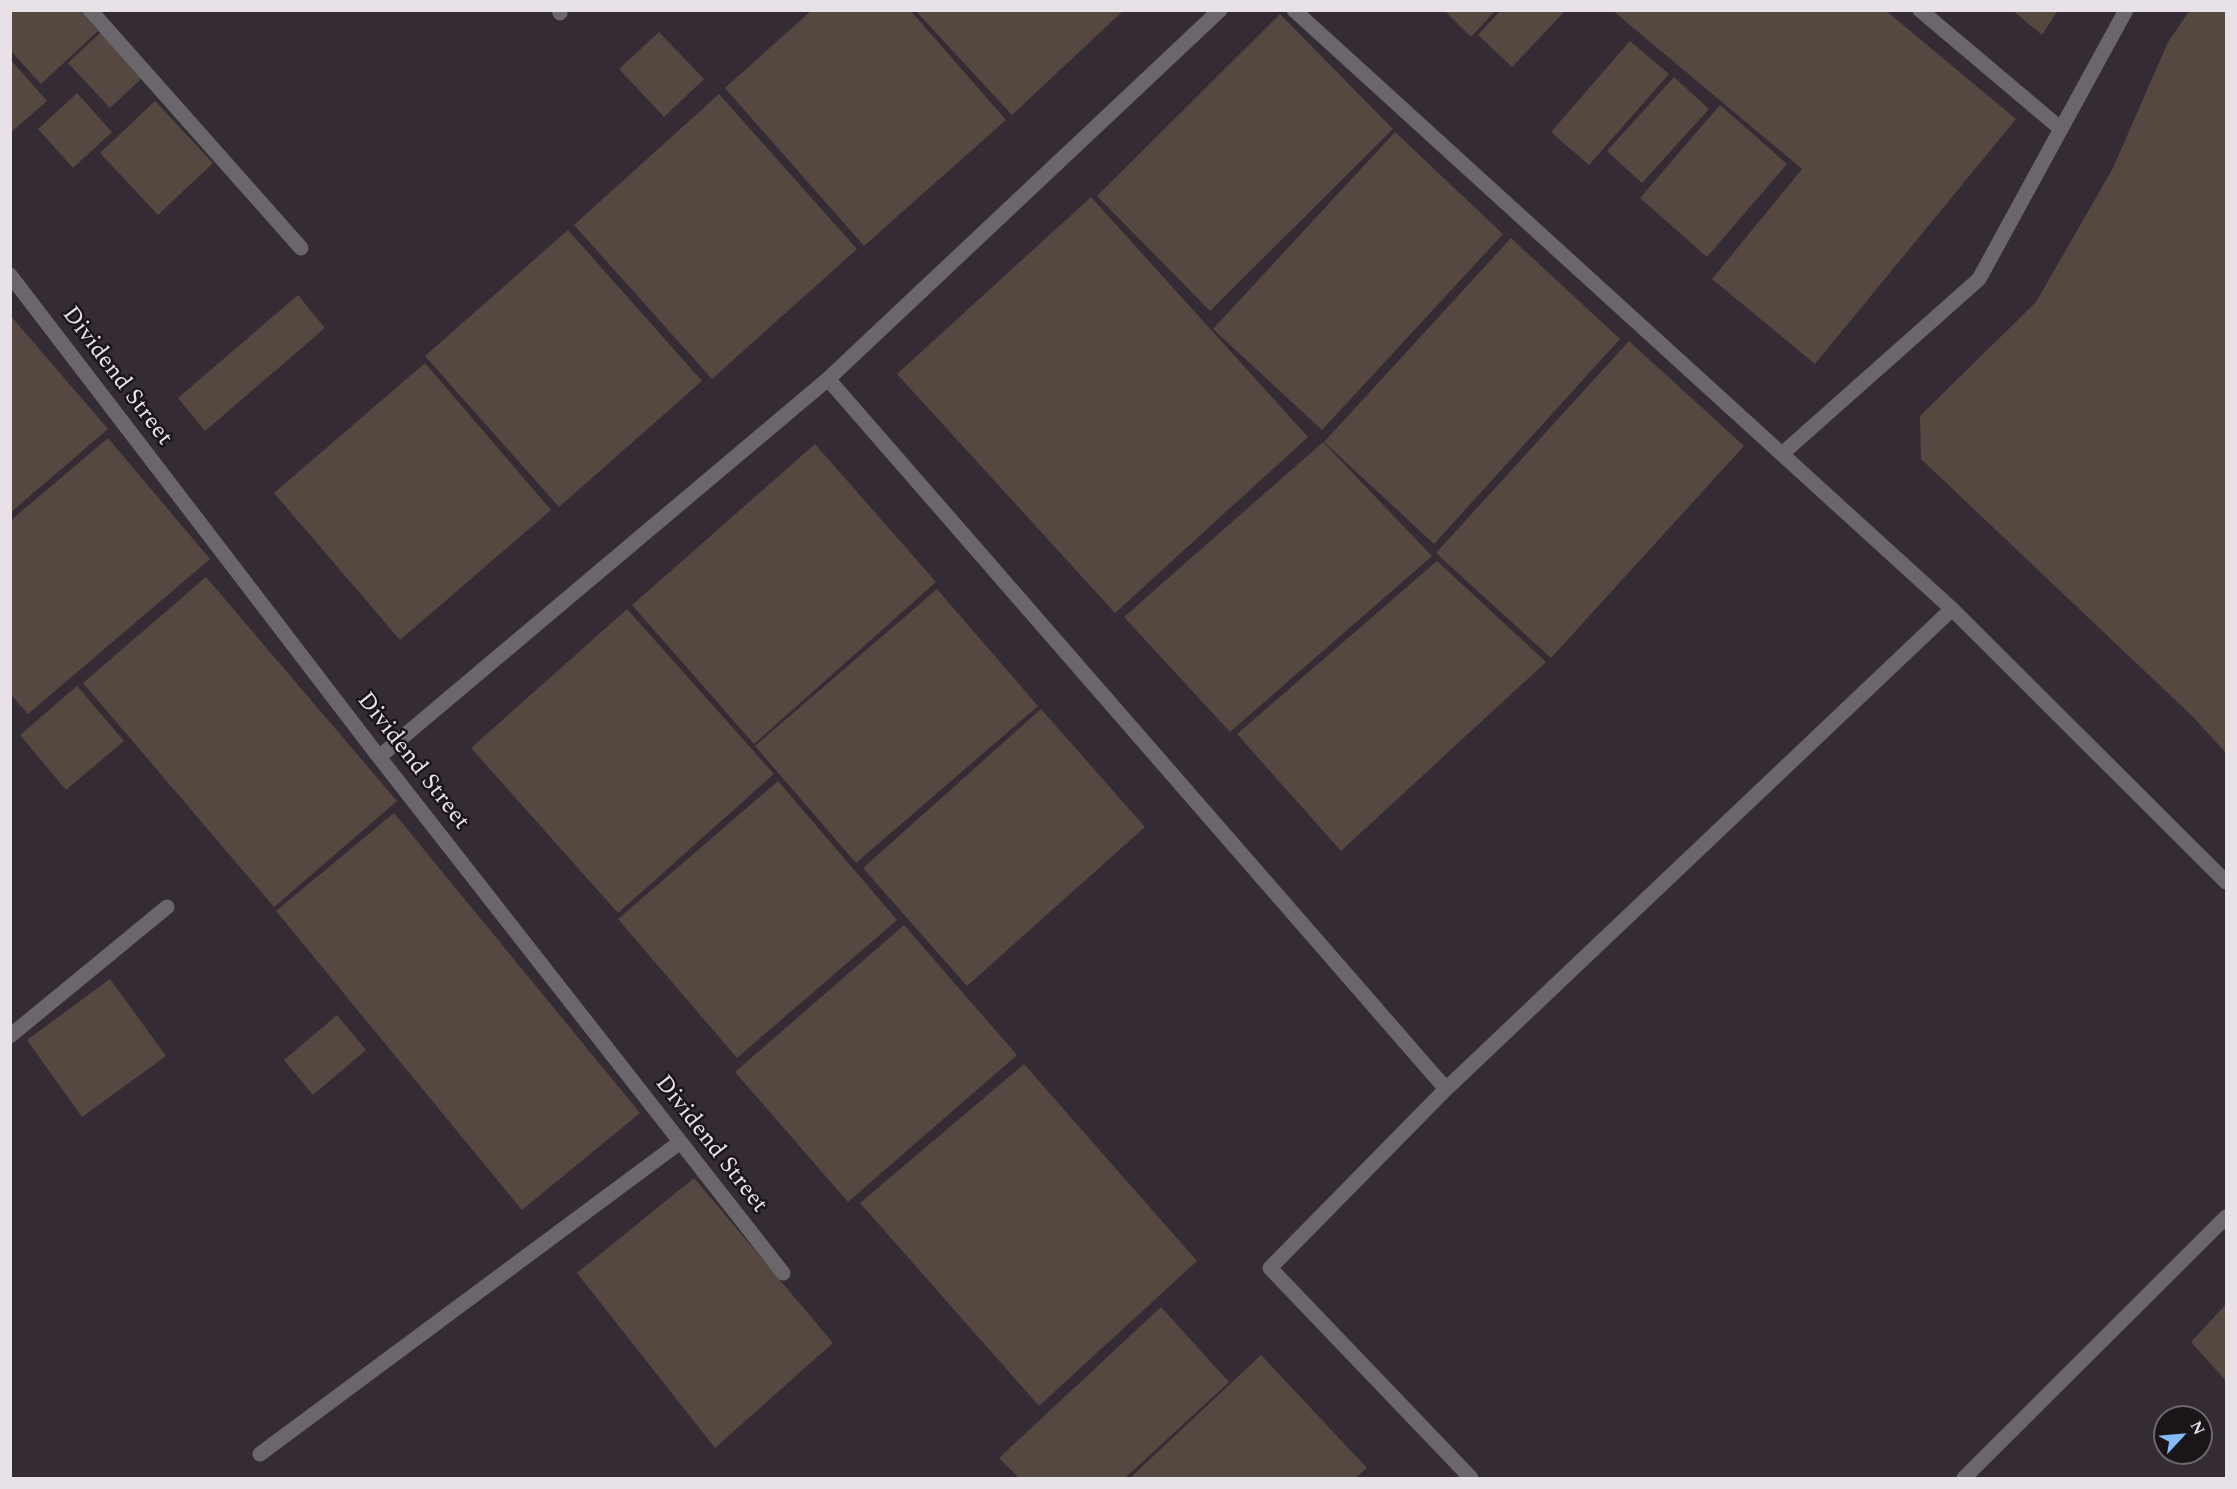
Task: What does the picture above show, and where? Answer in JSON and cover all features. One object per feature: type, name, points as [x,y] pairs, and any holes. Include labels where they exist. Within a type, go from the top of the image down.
[{"type":"street","points":[[90,10],[300,248]]},
{"type":"street","points":[[379,757],[828,379],[1220,10]]},
{"type":"street","points":[[1294,10],[1952,609],[2226,882]]},
{"type":"street","points":[[1920,10],[2061,129]]},
{"type":"street","points":[[1783,453],[1979,279],[2126,10]]},
{"type":"street","name":"Dividend Street","points":[[10,275],[379,757],[783,1273]]},
{"type":"street","points":[[828,379],[1446,1089]]},
{"type":"street","points":[[1471,1479],[1270,1268],[1446,1089],[1952,609]]},
{"type":"street","points":[[10,1036],[167,907]]},
{"type":"street","points":[[260,1454],[679,1143]]},
{"type":"street","points":[[1964,1479],[2226,1217]]},
{"type":"building","points":[[10,10],[80,10],[98,31],[41,84],[10,50]]},
{"type":"building","points":[[812,10],[910,10],[1006,120],[864,246],[725,88]]},
{"type":"building","points":[[915,10],[1124,10],[1012,115]]},
{"type":"building","points":[[1444,10],[1496,10],[1471,37]]},
{"type":"building","points":[[1501,10],[1566,10],[1512,67],[1478,35]]},
{"type":"building","points":[[1612,10],[1885,10],[2016,119],[1815,364],[1712,279],[1802,169]]},
{"type":"building","points":[[2012,10],[2058,10],[2042,35]]},
{"type":"building","points":[[2190,10],[2226,10],[2226,753],[2192,716],[1921,459],[1920,416],[2036,302],[2113,168],[2168,42]]},
{"type":"building","points":[[1280,14],[1393,129],[1210,311],[1097,196]]},
{"type":"building","points":[[101,32],[143,77],[110,108],[68,63]]},
{"type":"building","points":[[659,32],[704,79],[664,117],[619,69]]},
{"type":"building","points":[[1630,41],[1669,74],[1589,165],[1551,132]]},
{"type":"building","points":[[10,59],[47,101],[10,133]]},
{"type":"building","points":[[1674,77],[1709,109],[1642,183],[1607,151]]},
{"type":"building","points":[[77,93],[112,132],[73,168],[38,129]]},
{"type":"building","points":[[719,94],[857,249],[712,379],[574,225]]},
{"type":"building","points":[[155,101],[213,163],[158,215],[100,153]]},
{"type":"building","points":[[1720,105],[1787,164],[1707,257],[1640,198]]},
{"type":"building","points":[[1395,132],[1503,234],[1322,430],[1213,329]]},
{"type":"building","points":[[1091,197],[1308,437],[1115,613],[897,374]]},
{"type":"building","points":[[568,230],[702,381],[559,507],[425,356]]},
{"type":"building","points":[[1511,238],[1620,339],[1434,544],[1324,442]]},
{"type":"building","points":[[298,295],[325,328],[205,431],[178,398]]},
{"type":"building","points":[[10,315],[108,429],[10,513]]},
{"type":"building","points":[[1629,341],[1744,446],[1551,658],[1436,553]]},
{"type":"building","points":[[425,363],[551,510],[400,640],[274,493]]},
{"type":"building","points":[[108,438],[210,559],[28,714],[10,694],[10,521]]},
{"type":"building","points":[[1323,442],[1432,556],[1230,732],[1124,617]]},
{"type":"building","points":[[815,444],[936,582],[754,744],[632,605]]},
{"type":"building","points":[[1437,561],[1546,662],[1341,851],[1237,734]]},
{"type":"building","points":[[206,577],[397,801],[274,907],[83,683]]},
{"type":"building","points":[[937,589],[1038,706],[856,863],[755,746]]},
{"type":"building","points":[[627,609],[774,774],[618,913],[471,748]]},
{"type":"building","points":[[77,686],[124,741],[66,790],[20,735]]},
{"type":"building","points":[[1041,709],[1145,827],[967,986],[863,868]]},
{"type":"building","points":[[778,781],[897,920],[737,1058],[618,919]]},
{"type":"building","points":[[394,813],[640,1113],[522,1210],[276,911]]},
{"type":"building","points":[[904,925],[1017,1055],[848,1202],[735,1072]]},
{"type":"building","points":[[110,979],[166,1056],[82,1117],[27,1040]]},
{"type":"building","points":[[337,1015],[366,1050],[313,1095],[284,1060]]},
{"type":"building","points":[[1024,1064],[1197,1261],[1039,1406],[860,1203]]},
{"type":"building","points":[[694,1178],[833,1343],[715,1448],[577,1273]]},
{"type":"building","points":[[2226,1304],[2226,1381],[2191,1342]]},
{"type":"building","points":[[1161,1307],[1229,1382],[1125,1478],[1019,1478],[999,1458]]},
{"type":"building","points":[[1261,1355],[1367,1468],[1355,1478],[1130,1478]]}]
